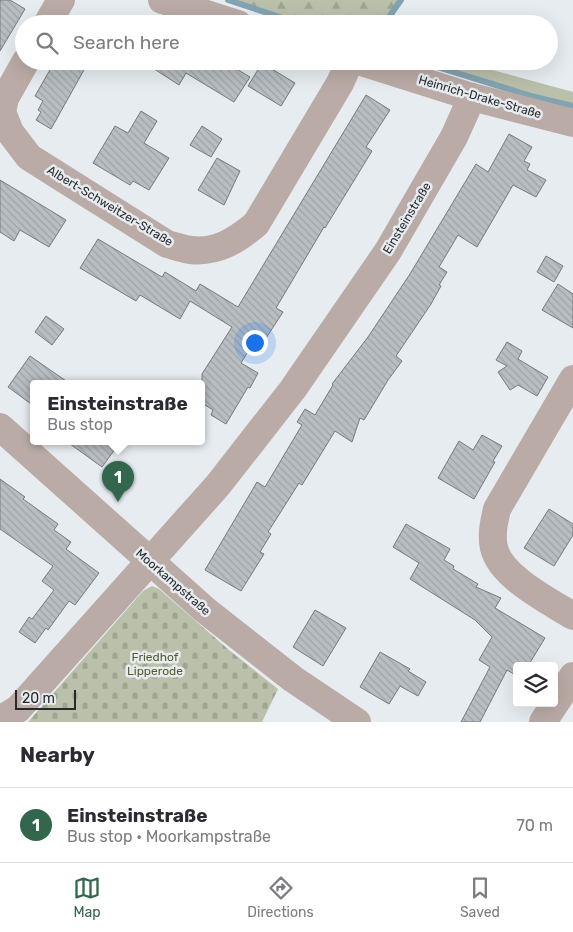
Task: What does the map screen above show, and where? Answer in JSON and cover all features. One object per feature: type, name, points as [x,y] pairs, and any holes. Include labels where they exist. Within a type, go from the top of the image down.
[{"type":"street","points":[[52,15],[61,0]]},
{"type":"street","points":[[162,0],[210,15]]},
{"type":"street","name":"Albert-Schweitzer-Straße","points":[[21,70],[5,98],[2,112],[10,132],[28,157],[167,244],[190,250],[213,250],[237,240],[256,224],[346,70]]},
{"type":"street","name":"Heinrich-Drake-Straße","points":[[386,70],[472,97],[573,123]]},
{"type":"street","name":"Einsteinstraße","points":[[0,720],[18,709],[218,485],[293,389],[388,252],[454,137],[472,97]]},
{"type":"street","points":[[573,379],[497,509],[493,526],[494,548],[501,563],[512,576],[573,616]]},
{"type":"street","name":"Moorkampstraße","points":[[0,427],[205,610],[293,680],[357,722]]},
{"type":"street","points":[[543,722],[573,676]]},
{"type":"green space","points":[[228,0],[401,0],[390,15],[274,15]]},
{"type":"green space","points":[[447,70],[493,70],[573,92],[573,106],[531,96]]},
{"type":"green space","name":"Friedhof Lipperode","points":[[152,586],[159,589],[229,650],[278,689],[262,722],[28,722],[143,591]]},
{"type":"building","points":[[0,0],[10,0],[25,9],[21,15],[15,15],[15,26],[0,51]]},
{"type":"building","points":[[50,70],[84,70],[51,129],[36,120],[41,112],[38,110],[43,101],[35,96]]},
{"type":"building","points":[[156,70],[238,70],[250,77],[234,102],[186,73],[179,85]]},
{"type":"building","points":[[258,70],[274,70],[295,83],[281,106],[248,86]]},
{"type":"building","points":[[366,95],[390,110],[366,147],[372,151],[276,308],[283,312],[266,338],[259,333],[241,363],[258,373],[226,424],[211,415],[213,410],[205,405],[205,380],[202,380],[202,374],[232,327],[190,301],[180,319],[140,295],[136,301],[80,268],[98,239],[162,277],[165,272],[196,291],[200,284],[238,307]]},
{"type":"building","points":[[141,111],[157,121],[144,143],[169,158],[149,190],[133,181],[130,185],[93,163],[115,126],[128,133]]},
{"type":"building","points":[[202,126],[222,139],[211,157],[190,145]]},
{"type":"building","points":[[509,134],[532,147],[524,161],[530,164],[527,170],[546,180],[536,197],[513,185],[477,247],[458,235],[439,267],[447,272],[439,285],[441,286],[396,356],[402,361],[364,420],[360,418],[352,442],[335,431],[302,485],[299,483],[268,532],[271,534],[260,552],[264,554],[241,591],[205,570],[257,482],[265,487],[302,425],[297,422],[305,409],[315,415],[332,384],[368,337],[410,274],[476,164],[488,172]]},
{"type":"building","points":[[217,158],[240,171],[224,205],[198,190]]},
{"type":"building","points":[[0,180],[66,220],[49,247],[20,230],[14,241],[0,232]]},
{"type":"building","points":[[546,256],[563,266],[554,282],[537,272]]},
{"type":"building","points":[[558,284],[573,294],[573,328],[542,310]]},
{"type":"building","points":[[46,316],[64,329],[52,345],[35,332]]},
{"type":"building","points":[[507,342],[522,351],[518,359],[548,377],[537,396],[518,385],[510,390],[498,372],[507,366],[496,360]]},
{"type":"building","points":[[30,356],[65,380],[30,380],[30,403],[8,387]]},
{"type":"building","points":[[482,435],[502,446],[474,499],[438,478],[459,441],[473,450]]},
{"type":"building","points":[[72,445],[118,445],[102,467]]},
{"type":"building","points":[[0,479],[25,497],[23,499],[58,524],[54,530],[71,542],[66,549],[99,573],[75,605],[69,601],[48,630],[46,628],[35,643],[19,632],[29,617],[32,619],[54,590],[42,581],[53,566],[0,529]]},
{"type":"building","points":[[549,509],[573,524],[573,535],[554,566],[524,548]]},
{"type":"building","points":[[406,524],[450,549],[444,560],[454,566],[453,569],[478,584],[476,587],[501,598],[495,608],[545,638],[530,662],[513,662],[513,674],[507,670],[480,722],[461,722],[490,667],[479,660],[492,637],[475,620],[410,579],[419,563],[393,547]]},
{"type":"building","points":[[315,610],[346,628],[323,666],[293,647]]},
{"type":"building","points":[[380,652],[410,669],[408,671],[426,682],[418,696],[400,686],[389,704],[360,687]]},
{"type":"waterway","points":[[228,0],[274,15]]},
{"type":"waterway","points":[[390,15],[401,0]]},
{"type":"waterway","points":[[447,70],[531,96],[573,106]]},
{"type":"place","name":"Einsteinstraße","points":[[118,502]]}]
